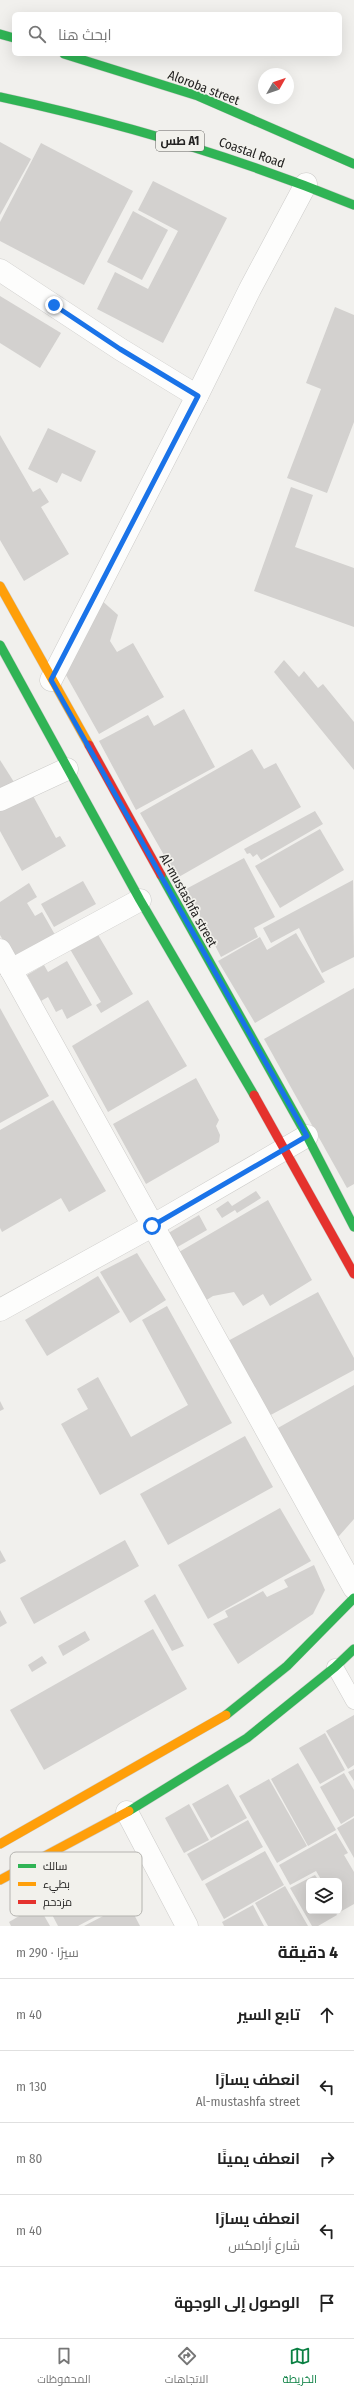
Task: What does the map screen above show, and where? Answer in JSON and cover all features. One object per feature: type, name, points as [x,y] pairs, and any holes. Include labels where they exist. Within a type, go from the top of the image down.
[{"type":"main road","points":[[0,34],[12,37]]},
{"type":"main road","name":"Aloroba street","points":[[70,56],[198,96],[354,164]]},
{"type":"main road","name":"Coastal Road","points":[[0,97],[166,137],[306,184],[354,205]]},
{"type":"main road","name":"Al-mustashfa street","points":[[0,587],[307,1136],[354,1227]]},
{"type":"main road","points":[[0,645],[66,769],[140,900],[285,1148],[354,1274]]},
{"type":"main road","points":[[0,1844],[234,1710],[287,1666],[354,1598]]},
{"type":"main road","points":[[52,1852],[127,1812],[247,1738],[335,1667],[354,1649]]},
{"type":"main road","points":[[0,1880],[10,1875]]},
{"type":"street","points":[[51,680],[198,396],[250,289],[306,184]]},
{"type":"street","points":[[0,270],[120,349],[198,396]]},
{"type":"street","points":[[0,800],[66,769]]},
{"type":"street","points":[[11,970],[140,900]]},
{"type":"street","points":[[0,950],[354,1588]]},
{"type":"street","points":[[0,1310],[152,1226],[307,1136]]},
{"type":"street","points":[[127,1812],[187,1926]]},
{"type":"lane","points":[[335,1667],[354,1701]]},
{"type":"building","points":[[0,142],[31,159],[0,215]]},
{"type":"building","points":[[41,143],[133,191],[84,285],[0,241],[0,222]]},
{"type":"building","points":[[153,181],[227,218],[163,343],[97,309],[115,272],[148,289],[178,231],[138,210]]},
{"type":"building","points":[[133,211],[168,230],[142,280],[107,262]]},
{"type":"building","points":[[0,296],[61,333],[40,368],[0,343]]},
{"type":"building","points":[[335,307],[354,315],[354,422],[327,493],[287,478],[321,389],[306,383]]},
{"type":"building","points":[[48,428],[96,451],[81,482],[62,473],[57,483],[28,469]]},
{"type":"building","points":[[0,435],[33,492],[40,488],[49,502],[41,507],[69,554],[24,581],[0,540]]},
{"type":"building","points":[[291,487],[313,495],[295,547],[354,568],[354,627],[254,591]]},
{"type":"building","points":[[100,599],[118,615],[110,641],[117,652],[133,643],[164,697],[99,734],[62,668]]},
{"type":"building","points":[[284,660],[299,677],[304,671],[318,688],[323,684],[354,722],[354,770],[274,672]]},
{"type":"building","points":[[184,709],[215,767],[136,810],[99,741],[148,715],[154,726]]},
{"type":"building","points":[[252,749],[264,769],[276,763],[301,807],[177,878],[140,813]]},
{"type":"building","points":[[0,760],[14,782],[0,791]]},
{"type":"building","points":[[32,794],[56,838],[60,836],[66,846],[22,871],[0,831],[0,808]]},
{"type":"building","points":[[315,811],[323,824],[261,860],[257,854],[253,857],[250,853],[247,854],[244,849]]},
{"type":"building","points":[[320,829],[344,870],[280,908],[255,866]]},
{"type":"building","points":[[244,858],[275,917],[254,928],[258,937],[221,957],[186,889]]},
{"type":"building","points":[[353,880],[354,957],[322,973],[299,928],[271,943],[263,928]]},
{"type":"building","points":[[83,881],[96,904],[54,927],[41,904]]},
{"type":"building","points":[[29,883],[37,897],[27,903],[35,916],[42,912],[58,940],[17,964],[0,935],[0,902]]},
{"type":"building","points":[[94,928],[133,994],[101,1013],[96,1005],[101,1002],[67,944]]},
{"type":"building","points":[[296,933],[325,982],[255,1023],[218,961],[260,937],[267,950]]},
{"type":"building","points":[[67,961],[92,1005],[67,1019],[62,1009],[56,1012],[48,997],[41,1001],[27,975],[44,965],[48,972]]},
{"type":"building","points":[[354,988],[354,1184],[347,1188],[264,1039]]},
{"type":"building","points":[[148,1000],[187,1066],[108,1112],[72,1046]]},
{"type":"building","points":[[0,1008],[49,1096],[0,1123]]},
{"type":"building","points":[[196,1078],[219,1120],[216,1126],[220,1135],[219,1142],[146,1184],[113,1124]]},
{"type":"building","points":[[53,1100],[106,1191],[69,1212],[61,1198],[2,1232],[0,1228],[0,1130]]},
{"type":"building","points":[[256,1191],[261,1198],[237,1213],[235,1210],[222,1218],[216,1209],[228,1201],[232,1206]]},
{"type":"building","points":[[268,1200],[312,1280],[270,1306],[263,1294],[243,1306],[234,1292],[213,1296],[205,1301],[179,1252]]},
{"type":"building","points":[[199,1215],[207,1230],[174,1249],[165,1235]]},
{"type":"building","points":[[137,1253],[166,1300],[130,1323],[100,1272]]},
{"type":"building","points":[[98,1276],[120,1312],[47,1356],[25,1320]]},
{"type":"building","points":[[318,1292],[354,1358],[354,1370],[267,1417],[226,1342]]},
{"type":"building","points":[[167,1306],[232,1423],[100,1495],[61,1424],[88,1409],[77,1389],[98,1377],[131,1437],[188,1405],[142,1320]]},
{"type":"building","points":[[354,1385],[354,1519],[339,1536],[325,1535],[269,1433]]},
{"type":"building","points":[[0,1401],[4,1409],[0,1411]]},
{"type":"building","points":[[245,1436],[273,1487],[168,1545],[140,1494]]},
{"type":"building","points":[[280,1508],[311,1561],[208,1619],[178,1565]]},
{"type":"building","points":[[125,1540],[139,1566],[34,1624],[20,1598]]},
{"type":"building","points":[[0,1550],[6,1561],[0,1564]]},
{"type":"building","points":[[314,1565],[325,1590],[313,1614],[238,1664],[213,1624],[228,1617],[225,1611],[263,1591],[267,1597],[288,1587],[284,1580]]},
{"type":"building","points":[[155,1594],[184,1646],[172,1651],[144,1601]]},
{"type":"building","points":[[0,1610],[7,1623],[0,1627]]},
{"type":"building","points":[[153,1629],[187,1689],[44,1770],[10,1710]]},
{"type":"building","points":[[85,1631],[90,1640],[63,1656],[58,1646]]},
{"type":"building","points":[[42,1656],[47,1663],[32,1672],[28,1665]]},
{"type":"building","points":[[354,1715],[354,1765],[348,1769],[326,1731]]},
{"type":"building","points":[[325,1733],[345,1770],[320,1784],[299,1748]]},
{"type":"building","points":[[298,1763],[336,1830],[308,1846],[271,1779]]},
{"type":"building","points":[[354,1769],[354,1781],[348,1772]]},
{"type":"building","points":[[344,1773],[354,1790],[354,1816],[341,1824],[320,1787]]},
{"type":"building","points":[[269,1779],[307,1846],[277,1863],[239,1796]]},
{"type":"building","points":[[228,1784],[247,1818],[211,1838],[192,1804]]},
{"type":"building","points":[[189,1804],[209,1840],[184,1853],[165,1818]]},
{"type":"building","points":[[354,1818],[354,1858],[337,1828]]},
{"type":"building","points":[[248,1820],[263,1847],[202,1881],[187,1854]]},
{"type":"building","points":[[336,1833],[348,1853],[344,1855],[354,1872],[354,1904],[342,1911],[342,1878],[320,1878],[316,1871],[290,1885],[279,1865]]},
{"type":"building","points":[[265,1851],[284,1885],[224,1919],[205,1884]]},
{"type":"building","points":[[315,1875],[317,1878],[309,1878]]},
{"type":"building","points":[[306,1880],[306,1914],[337,1915],[318,1926],[312,1926],[290,1888]]},
{"type":"building","points":[[285,1886],[308,1926],[268,1926],[255,1903]]},
{"type":"building","points":[[253,1905],[264,1926],[224,1926],[222,1922]]},
{"type":"building","points":[[19,1916],[44,1916],[50,1926],[11,1926],[9,1922]]},
{"type":"building","points":[[53,1916],[97,1916],[78,1926],[58,1926]]},
{"type":"building","points":[[103,1916],[135,1916],[140,1926],[84,1926]]},
{"type":"traffic: fast","points":[[0,34],[12,37]]},
{"type":"traffic: fast","points":[[70,56],[198,96],[354,164]]},
{"type":"traffic: fast","points":[[0,97],[90,118],[179,143],[267,172],[354,205]]},
{"type":"traffic: fast","points":[[0,645],[140,900],[254,1095]]},
{"type":"traffic: fast","points":[[161,875],[307,1136],[354,1227]]},
{"type":"traffic: fast","points":[[226,1715],[287,1666],[354,1598]]},
{"type":"traffic: fast","points":[[129,1811],[247,1738],[335,1667],[354,1649]]},
{"type":"traffic: slow","points":[[0,586],[89,745]]},
{"type":"traffic: slow","points":[[0,1844],[226,1715]]},
{"type":"traffic: slow","points":[[52,1852],[129,1811]]},
{"type":"traffic: slow","points":[[0,1880],[10,1875]]},
{"type":"traffic: jam","points":[[89,745],[161,875]]},
{"type":"traffic: jam","points":[[254,1095],[354,1274]]},
{"type":"route","points":[[54,305],[120,349],[198,396],[51,680],[307,1136],[152,1226]]}]
